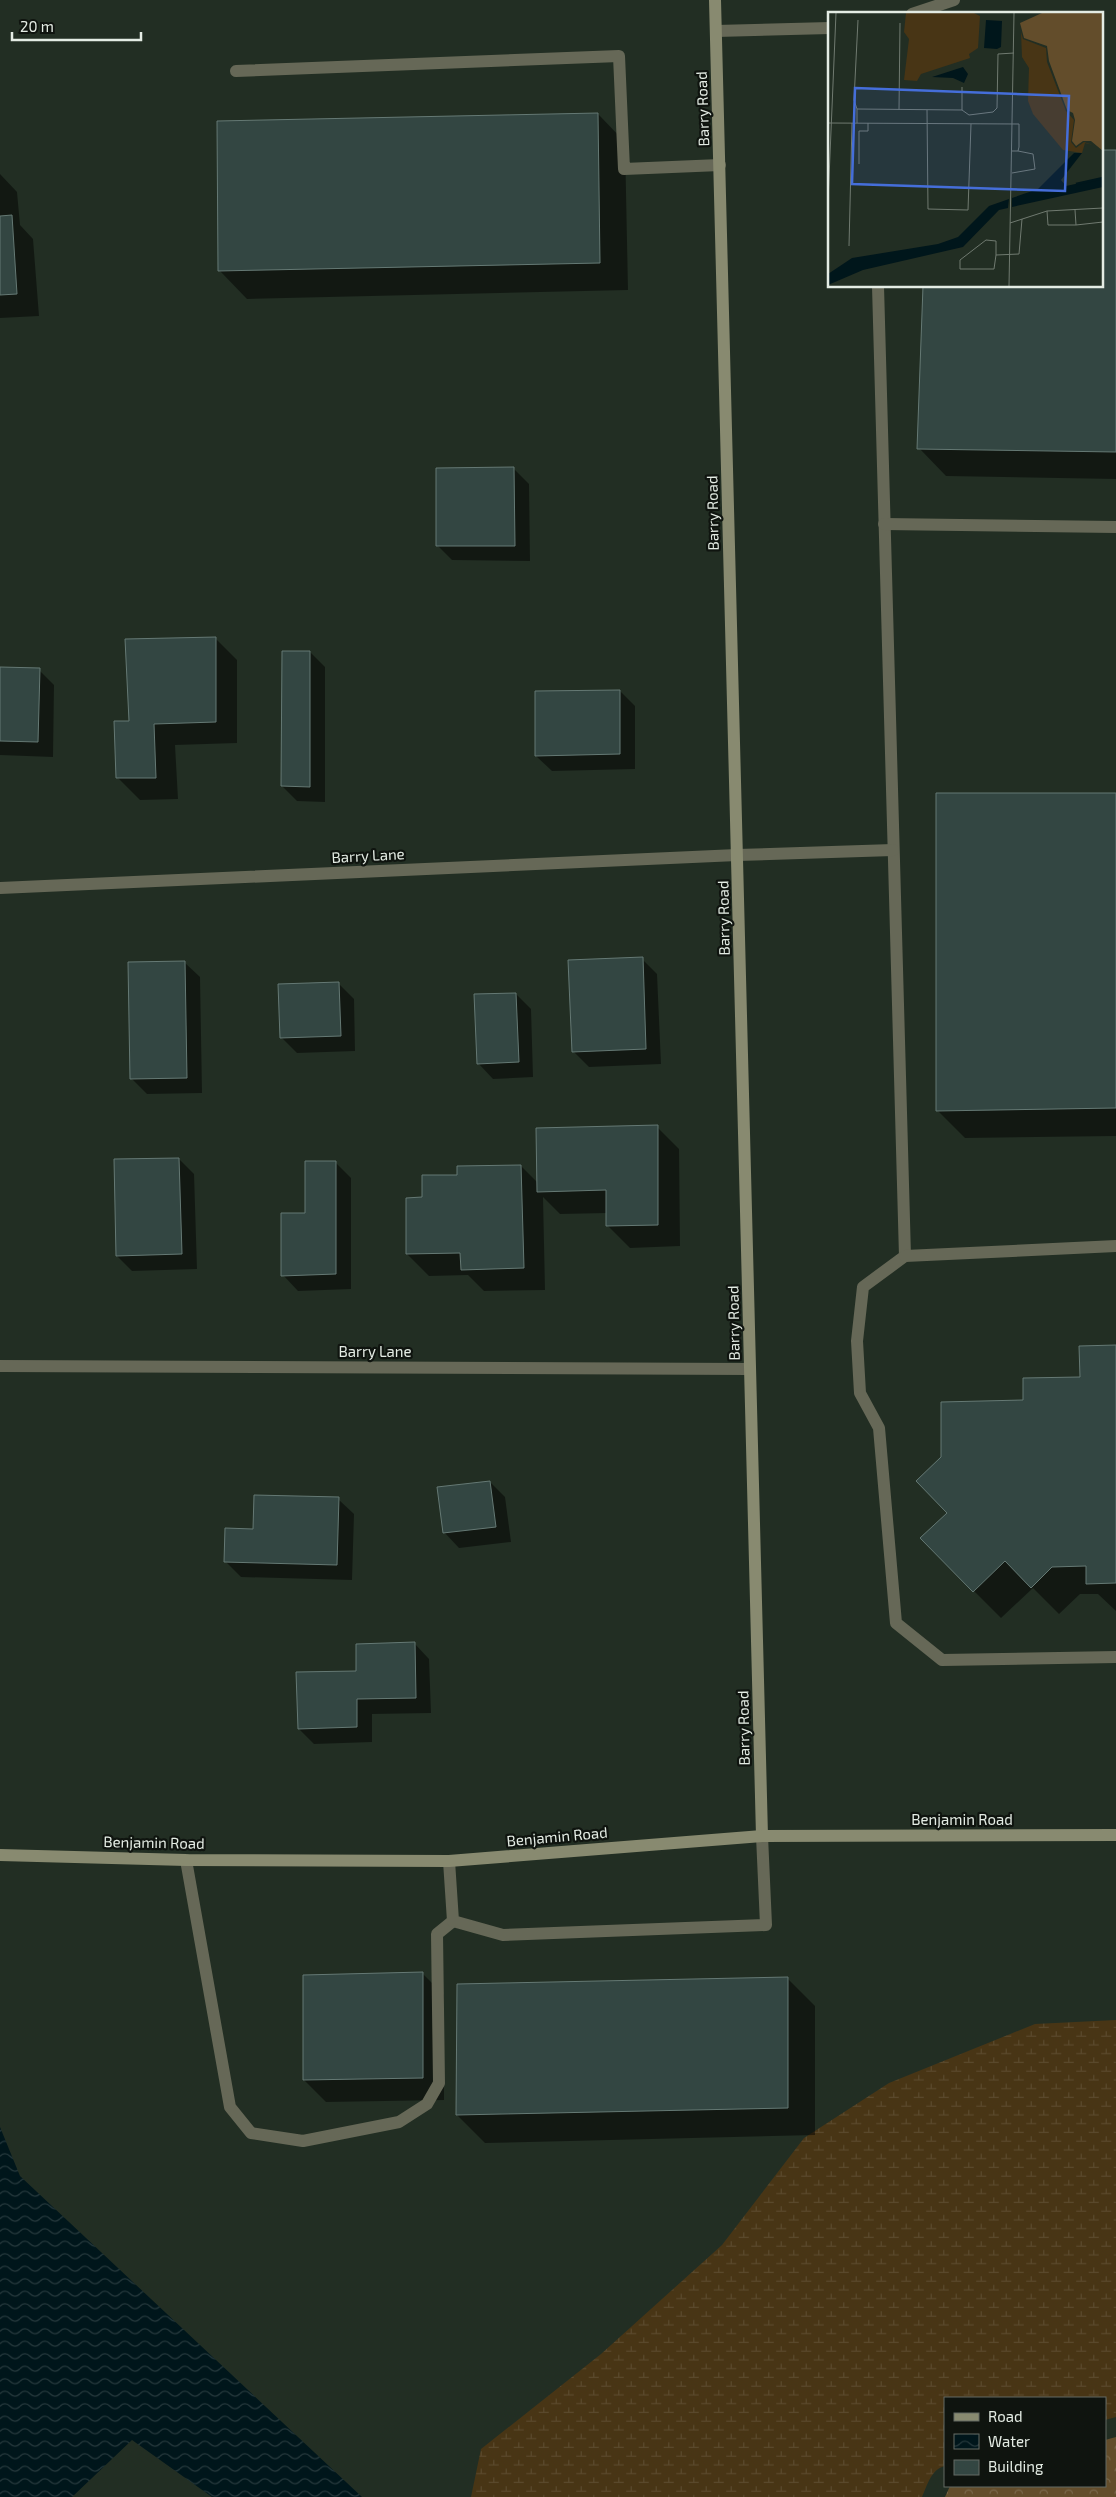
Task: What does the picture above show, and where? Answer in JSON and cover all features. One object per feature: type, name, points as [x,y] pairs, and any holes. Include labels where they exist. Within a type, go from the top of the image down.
[{"type":"street","name":"Barry Road","points":[[715,0],[762,1836]]},
{"type":"street","points":[[918,12],[954,0]]},
{"type":"street","points":[[716,31],[828,28]]},
{"type":"street","points":[[236,71],[619,56],[624,169],[720,165]]},
{"type":"street","points":[[878,288],[905,1256]]},
{"type":"street","points":[[884,524],[1116,527]]},
{"type":"street","name":"Barry Lane","points":[[0,888],[738,855],[894,850]]},
{"type":"street","points":[[1116,1246],[905,1256],[863,1287],[857,1340],[860,1393],[879,1428],[896,1623],[942,1660],[1116,1657]]},
{"type":"street","name":"Barry Lane","points":[[0,1366],[750,1369]]},
{"type":"street","name":"Benjamin Road","points":[[0,1855],[186,1860],[449,1861],[762,1836],[1116,1835]]},
{"type":"street","points":[[453,1921],[503,1935],[766,1926],[762,1836]]},
{"type":"street","points":[[186,1860],[230,2107],[251,2133],[303,2141],[399,2122],[426,2104],[439,2083],[437,1934],[453,1921]]},
{"type":"street","points":[[449,1861],[453,1921]]},
{"type":"green space","points":[[1116,2020],[1116,2417],[1106,2420],[1106,2397],[944,2397],[944,2466],[933,2474],[922,2497],[471,2497],[481,2449],[601,2354],[722,2245],[804,2138],[889,2083],[1035,2024]]},
{"type":"green space","points":[[1116,2437],[1116,2497],[945,2497],[950,2487],[1106,2487],[1106,2440]]},
{"type":"water","points":[[0,2127],[20,2176],[362,2497],[212,2497],[132,2440],[72,2497],[0,2497]]},
{"type":"building","points":[[598,113],[600,263],[218,271],[217,121]]},
{"type":"building","points":[[1104,150],[1116,150],[1116,452],[917,449],[923,288],[1104,288]]},
{"type":"building","points":[[12,215],[17,294],[0,295],[0,216]]},
{"type":"building","points":[[514,467],[515,546],[436,546],[436,468]]},
{"type":"building","points":[[216,637],[216,722],[154,724],[156,778],[116,778],[114,721],[129,721],[125,639]]},
{"type":"building","points":[[282,651],[310,651],[310,787],[281,786]]},
{"type":"building","points":[[0,667],[40,668],[38,742],[0,741]]},
{"type":"building","points":[[620,690],[620,754],[535,756],[535,691]]},
{"type":"building","points":[[936,793],[1116,793],[1116,1108],[936,1111]]},
{"type":"building","points":[[643,957],[646,1049],[572,1052],[568,960]]},
{"type":"building","points":[[185,961],[187,1078],[130,1079],[128,962]]},
{"type":"building","points":[[339,982],[341,1036],[280,1038],[278,984]]},
{"type":"building","points":[[516,993],[519,1062],[477,1064],[474,994]]},
{"type":"building","points":[[658,1125],[658,1225],[606,1226],[606,1190],[537,1192],[536,1128]]},
{"type":"building","points":[[179,1158],[182,1254],[116,1256],[114,1159]]},
{"type":"building","points":[[305,1161],[336,1161],[336,1274],[281,1276],[281,1213],[305,1213]]},
{"type":"building","points":[[521,1165],[524,1268],[461,1270],[460,1253],[406,1254],[406,1198],[422,1197],[422,1175],[457,1175],[457,1166]]},
{"type":"building","points":[[1116,1345],[1116,1583],[1086,1584],[1086,1566],[1052,1567],[1031,1588],[1005,1561],[973,1592],[920,1538],[947,1513],[916,1481],[941,1457],[941,1402],[1023,1400],[1023,1378],[1080,1377],[1079,1346]]},
{"type":"building","points":[[490,1481],[496,1527],[443,1533],[437,1487]]},
{"type":"building","points":[[254,1495],[339,1497],[337,1565],[224,1562],[225,1528],[253,1529]]},
{"type":"building","points":[[415,1642],[416,1698],[357,1699],[357,1727],[298,1729],[296,1672],[356,1671],[356,1644]]},
{"type":"building","points":[[423,1972],[423,2078],[303,2080],[303,1975]]},
{"type":"building","points":[[788,1977],[788,2108],[456,2115],[457,1984]]}]
